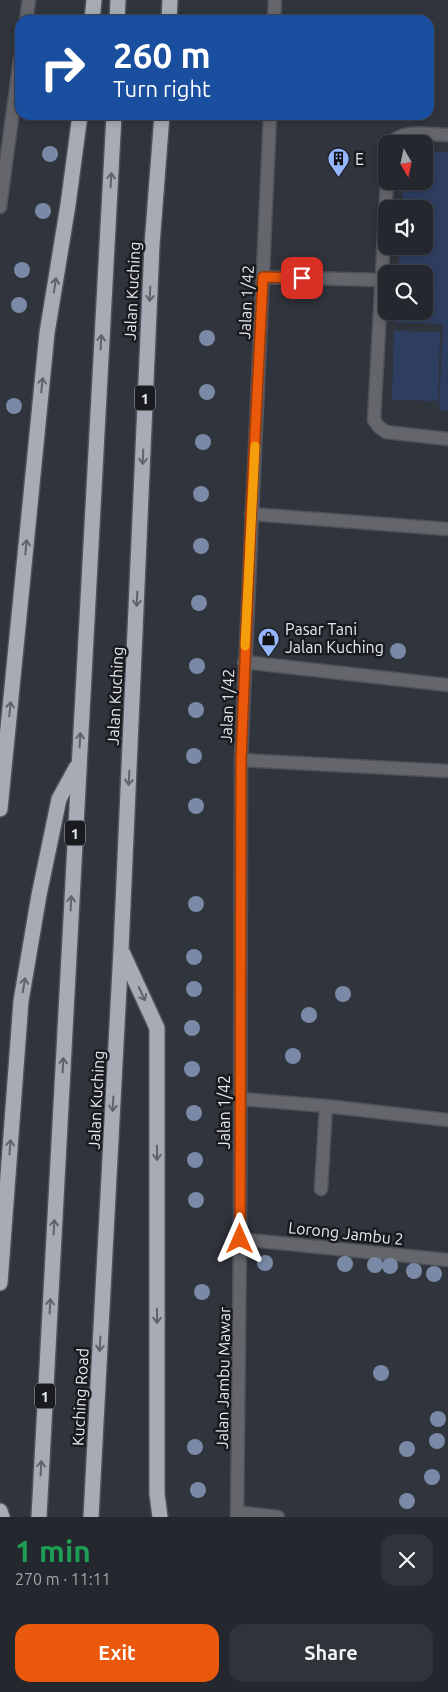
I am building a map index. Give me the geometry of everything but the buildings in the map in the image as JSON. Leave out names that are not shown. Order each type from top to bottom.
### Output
[{"type":"highway","points":[[92,15],[94,0]]},
{"type":"highway","points":[[117,15],[118,0]]},
{"type":"highway","points":[[169,15],[170,0]]},
{"type":"highway","points":[[0,809],[47,333],[68,205],[79,120]]},
{"type":"highway","name":"Jalan Kuching","points":[[38,1517],[114,120]]},
{"type":"highway","name":"Jalan Kuching","points":[[104,1278],[121,950],[151,255],[162,120]]},
{"type":"highway","points":[[0,1283],[21,1001],[39,896],[60,799],[79,764]]},
{"type":"highway","points":[[121,950],[157,1028],[157,1494],[160,1517]]},
{"type":"highway","name":"Kuching Road","points":[[91,1517],[104,1278]]},
{"type":"highway","points":[[148,1517],[157,1494]]},
{"type":"highway","points":[[0,1511],[2,1517]]},
{"type":"street","points":[[27,15],[29,0]]},
{"type":"street","points":[[274,15],[275,0]]},
{"type":"street","points":[[0,207],[3,155],[15,87]]},
{"type":"street","name":"Jalan 1/42","points":[[240,1239],[241,760],[270,120]]},
{"type":"street","points":[[401,135],[448,135]]},
{"type":"street","points":[[382,265],[386,190]]},
{"type":"street","points":[[263,277],[378,280]]},
{"type":"street","points":[[379,320],[374,420],[386,432],[448,439]]},
{"type":"street","points":[[251,514],[448,529]]},
{"type":"street","points":[[244,662],[448,685]]},
{"type":"street","points":[[241,760],[448,770]]},
{"type":"street","points":[[241,1099],[326,1106],[448,1120]]},
{"type":"street","points":[[320,1189],[326,1106]]},
{"type":"street","name":"Lorong Jambu 2","points":[[240,1239],[448,1260]]},
{"type":"street","name":"Jalan Jambu Mawar","points":[[238,1515],[240,1239]]},
{"type":"street","points":[[238,1515],[278,1517]]},
{"type":"shaded area","points":[[433,151],[448,152],[448,411],[439,410],[443,324],[395,323],[395,320],[433,320],[433,265],[399,265],[399,255],[433,255],[433,200],[403,200],[403,190],[433,190]]},
{"type":"shaded area","points":[[394,331],[440,332],[438,401],[392,400]]},
{"type":"slow traffic","points":[[245,646],[255,446]]},
{"type":"place","name":"E","points":[[339,178]]},
{"type":"place","name":"Pasar Tani Jalan Kuching","points":[[269,657]]},
{"type":"route","points":[[240,1239],[241,760],[263,277],[302,278]]}]
